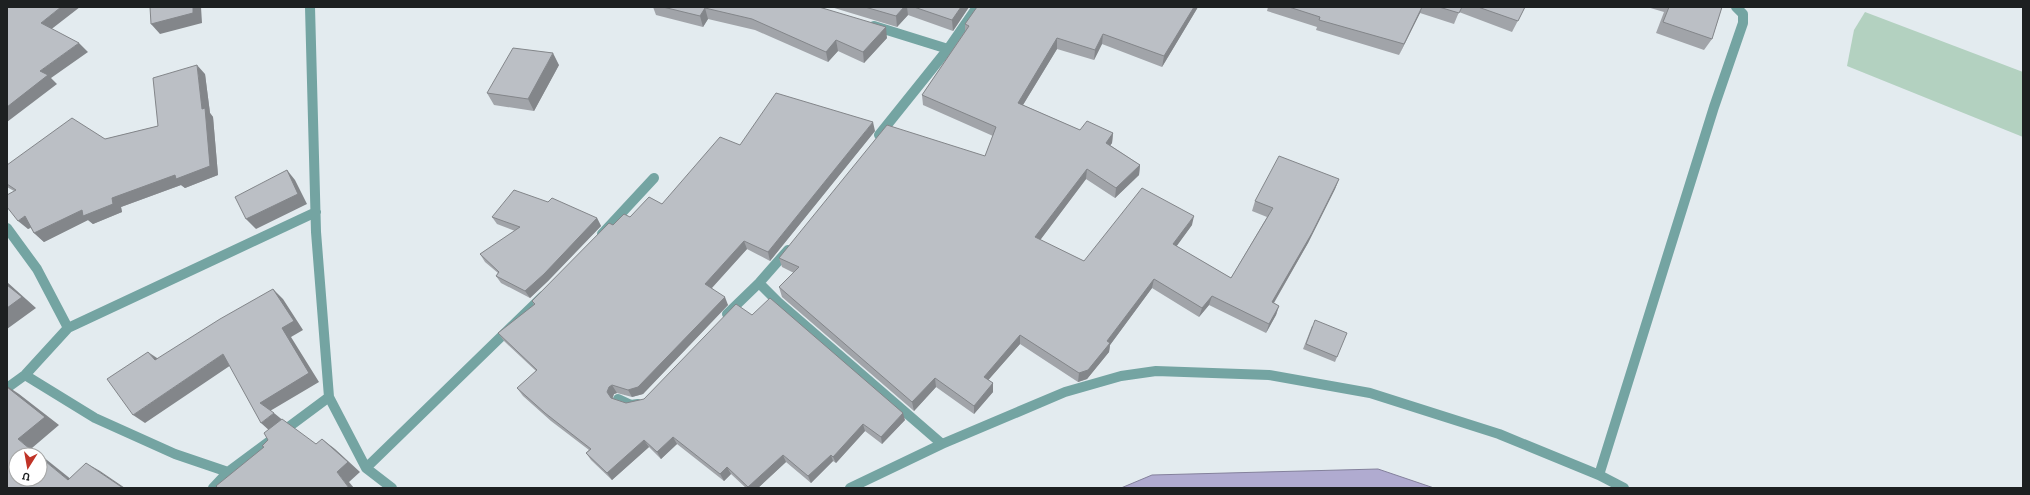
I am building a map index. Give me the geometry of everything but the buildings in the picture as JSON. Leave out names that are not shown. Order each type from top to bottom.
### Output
[{"type":"street","points":[[310,7],[316,232],[329,397],[366,468],[392,488]]},
{"type":"street","points":[[875,140],[948,49],[977,7]]},
{"type":"street","points":[[1599,475],[1714,107],[1743,22],[1743,14],[1736,7]]},
{"type":"street","points":[[863,22],[948,49]]},
{"type":"street","points":[[596,240],[654,178]]},
{"type":"street","points":[[7,388],[25,374],[68,328],[316,212]]},
{"type":"street","points":[[7,228],[37,269],[68,328]]},
{"type":"street","points":[[718,322],[759,283],[796,240]]},
{"type":"street","points":[[759,283],[778,302],[942,444]]},
{"type":"street","points":[[366,468],[548,291]]},
{"type":"street","points":[[850,488],[942,444],[1065,392],[1121,376],[1156,371],[1269,374],[1370,393],[1499,434],[1599,475],[1624,488]]},
{"type":"street","points":[[25,374],[95,418],[175,454],[228,472]]},
{"type":"street","points":[[213,488],[228,472],[329,397]]},
{"type":"street","points":[[618,399],[632,405],[646,400]]},
{"type":"green space","points":[[1865,12],[2023,72],[2023,137],[1847,66],[1854,30]]},
{"type":"shaded area","points":[[1378,469],[1434,488],[1121,488],[1152,475]]}]
